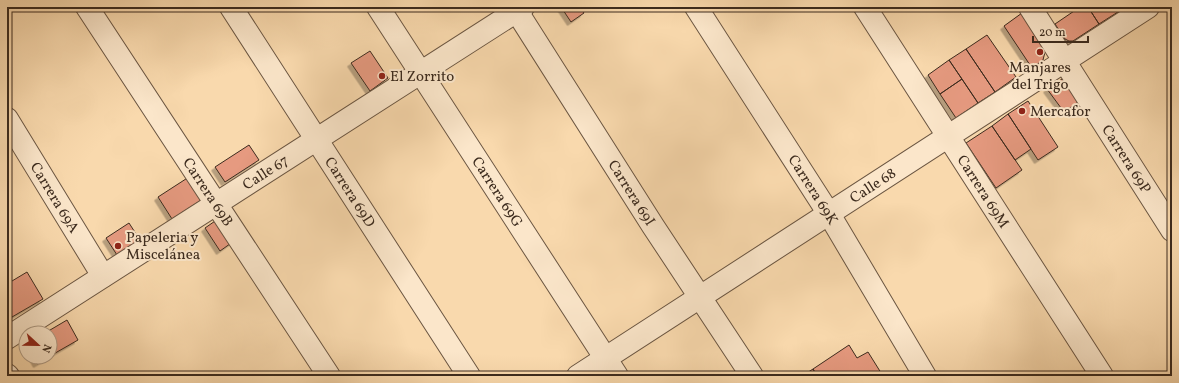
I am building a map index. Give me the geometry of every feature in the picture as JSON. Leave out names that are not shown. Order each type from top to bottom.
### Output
[{"type":"street","name":"Carrera 69B","points":[[87,7],[217,203],[329,376]]},
{"type":"street","name":"Carrera 69D","points":[[231,7],[469,376]]},
{"type":"street","name":"Carrera 69G","points":[[378,7],[617,376]]},
{"type":"street","name":"Carrera 69K","points":[[696,7],[829,214],[925,376]]},
{"type":"street","name":"Carrera 69M","points":[[865,7],[1102,376]]},
{"type":"street","name":"Carrera 69P","points":[[1030,7],[1063,62],[1172,230]]},
{"type":"street","name":"Calle 68","points":[[578,376],[1148,7]]},
{"type":"street","name":"Calle 67","points":[[7,338],[421,73],[518,8]]},
{"type":"street","name":"Carrera 69I","points":[[518,8],[700,297],[752,376]]},
{"type":"street","name":"Carrera 69A","points":[[7,119],[103,276]]},
{"type":"building","points":[[561,7],[580,7],[584,13],[571,22]]},
{"type":"building","points":[[1080,7],[1088,7],[1099,24],[1073,41],[1069,41],[1065,39],[1055,24]]},
{"type":"building","points":[[1088,7],[1119,7],[1121,10],[1099,24]]},
{"type":"building","points":[[1022,13],[1046,48],[1043,60],[1032,68],[1004,26]]},
{"type":"building","points":[[987,35],[1016,77],[995,92],[966,49]]},
{"type":"building","points":[[966,49],[995,92],[978,103],[949,60]]},
{"type":"building","points":[[370,51],[388,78],[370,91],[351,63]]},
{"type":"building","points":[[949,60],[962,79],[940,94],[928,75]]},
{"type":"building","points":[[1065,77],[1081,100],[1064,112],[1047,89]]},
{"type":"building","points":[[962,79],[978,103],[956,118],[940,94]]},
{"type":"building","points":[[1028,101],[1058,147],[1038,160],[1008,114]]},
{"type":"building","points":[[1008,114],[1031,149],[1015,160],[992,126]]},
{"type":"building","points":[[992,126],[1022,170],[996,188],[966,143]]},
{"type":"building","points":[[249,145],[259,160],[225,182],[215,167]]},
{"type":"building","points":[[192,175],[206,197],[172,219],[158,197]]},
{"type":"building","points":[[218,219],[234,241],[220,251],[205,228]]},
{"type":"building","points":[[129,223],[140,240],[117,255],[106,238]]},
{"type":"building","points":[[27,272],[43,299],[12,317],[7,308],[7,284]]},
{"type":"building","points":[[67,320],[78,340],[58,351],[58,325]]},
{"type":"building","points":[[849,345],[857,358],[868,352],[883,376],[817,376],[813,369]]},
{"type":"building","points":[[813,369],[817,376],[802,376]]},
{"type":"place","name":"Manjares del Trigo","points":[[1040,52]]},
{"type":"place","name":"El Zorrito","points":[[382,76]]},
{"type":"place","name":"Mercafor","points":[[1022,111]]},
{"type":"place","name":"Papeleria y Miscelánea","points":[[118,246]]}]
